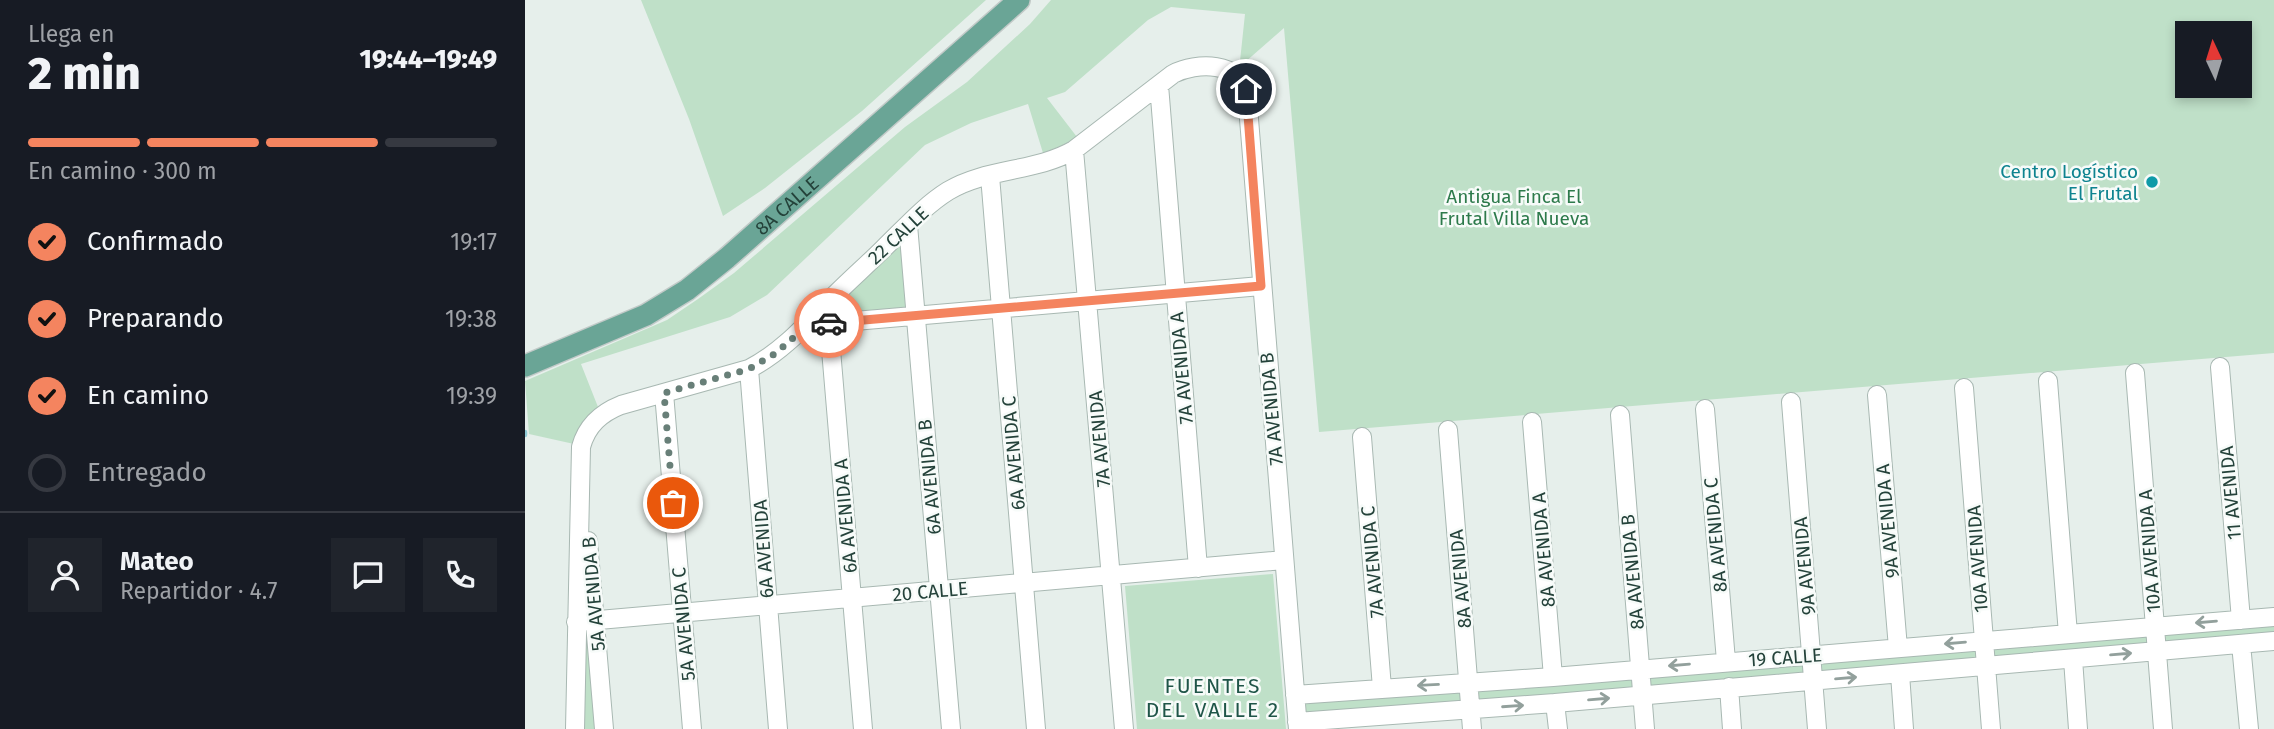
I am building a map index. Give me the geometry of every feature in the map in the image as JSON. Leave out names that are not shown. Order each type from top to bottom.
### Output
[{"type":"main road","name":"8A CALLE","points":[[525,366],[624,326],[687,290],[1019,0]]},
{"type":"street","name":"22 CALLE","points":[[581,460],[584,437],[591,425],[602,415],[621,405],[749,369],[776,353],[808,325],[827,303],[908,225],[948,192],[990,176],[1044,163],[1074,149],[1186,68],[1200,66],[1230,72],[1246,89]]},
{"type":"street","name":"7A AVENIDA A","points":[[1159,85],[1198,568]]},
{"type":"street","name":"7A AVENIDA B","points":[[1246,89],[1298,725]]},
{"type":"street","name":"7A AVENIDA","points":[[1074,149],[1124,729]]},
{"type":"street","name":"6A AVENIDA C","points":[[990,176],[1036,729]]},
{"type":"street","name":"6A AVENIDA B","points":[[908,225],[951,729]]},
{"type":"street","points":[[808,325],[1261,286]]},
{"type":"street","name":"6A AVENIDA A","points":[[827,303],[863,729]]},
{"type":"street","name":"11 AVENIDA","points":[[2220,367],[2241,620]]},
{"type":"street","name":"6A AVENIDA","points":[[749,369],[778,729]]},
{"type":"street","name":"10A AVENIDA A","points":[[2135,373],[2163,729]]},
{"type":"street","points":[[2048,381],[2068,634]]},
{"type":"street","name":"10A AVENIDA","points":[[1964,388],[1991,729]]},
{"type":"street","name":"5A AVENIDA C","points":[[664,393],[692,729]]},
{"type":"street","name":"9A AVENIDA A","points":[[1877,395],[1898,648]]},
{"type":"street","name":"9A AVENIDA","points":[[1791,402],[1817,729]]},
{"type":"street","name":"8A AVENIDA C","points":[[1705,409],[1726,661]]},
{"type":"street","name":"8A AVENIDA B","points":[[1620,415],[1645,729]]},
{"type":"street","name":"8A AVENIDA A","points":[[1532,422],[1553,677]]},
{"type":"street","name":"8A AVENIDA","points":[[1448,430],[1472,729]]},
{"type":"street","name":"7A AVENIDA C","points":[[1362,438],[1382,688]]},
{"type":"street","points":[[575,729],[581,460]]},
{"type":"street","name":"5A AVENIDA B","points":[[581,460],[604,729]]},
{"type":"street","name":"20 CALLE","points":[[576,622],[1284,560]]},
{"type":"street","name":"19 CALLE","points":[[1295,695],[1553,677],[2274,617]]},
{"type":"street","name":"19 CALLE","points":[[1298,725],[1386,722],[1471,709],[2274,641]]},
{"type":"street","points":[[2241,644],[2249,729]]},
{"type":"street","points":[[2073,659],[2078,729]]},
{"type":"street","points":[[1900,674],[1904,729]]},
{"type":"street","points":[[1729,687],[1732,729]]},
{"type":"street","points":[[1556,703],[1558,729]]},
{"type":"green space","points":[[641,0],[986,0],[862,111],[765,188],[723,216],[689,119]]},
{"type":"green space","name":"Antigua Finca El Frutal Villa Nueva","points":[[1051,0],[2274,0],[2274,353],[1319,432],[1284,28],[1244,63],[1240,61],[1245,14],[1171,7],[1148,20],[1065,92],[1047,98],[1077,137],[1043,153],[1028,104],[971,123],[925,145],[767,295],[730,317],[581,364],[598,407],[581,424],[574,444],[529,434],[525,381],[667,320],[734,273],[905,127],[967,82],[1030,24]]},
{"type":"green space","points":[[908,225],[914,315],[829,323],[827,303]]},
{"type":"green space","points":[[1273,574],[1286,729],[1137,729],[1125,586]]},
{"type":"green space","points":[[2274,617],[2274,641],[1297,722],[1295,695]]},
{"type":"green space","points":[[595,621],[604,729],[575,729],[576,622]]},
{"type":"way so far","points":[[673,503],[664,393],[749,369],[776,353],[808,325],[829,323]]},
{"type":"place","name":"Centro Logístico El Frutal","points":[[2152,182]]},
{"type":"district","name":"FUENTES DEL VALLE 2","points":[[1213,698]]},
{"type":"route","points":[[829,323],[1261,286],[1246,89]]}]
